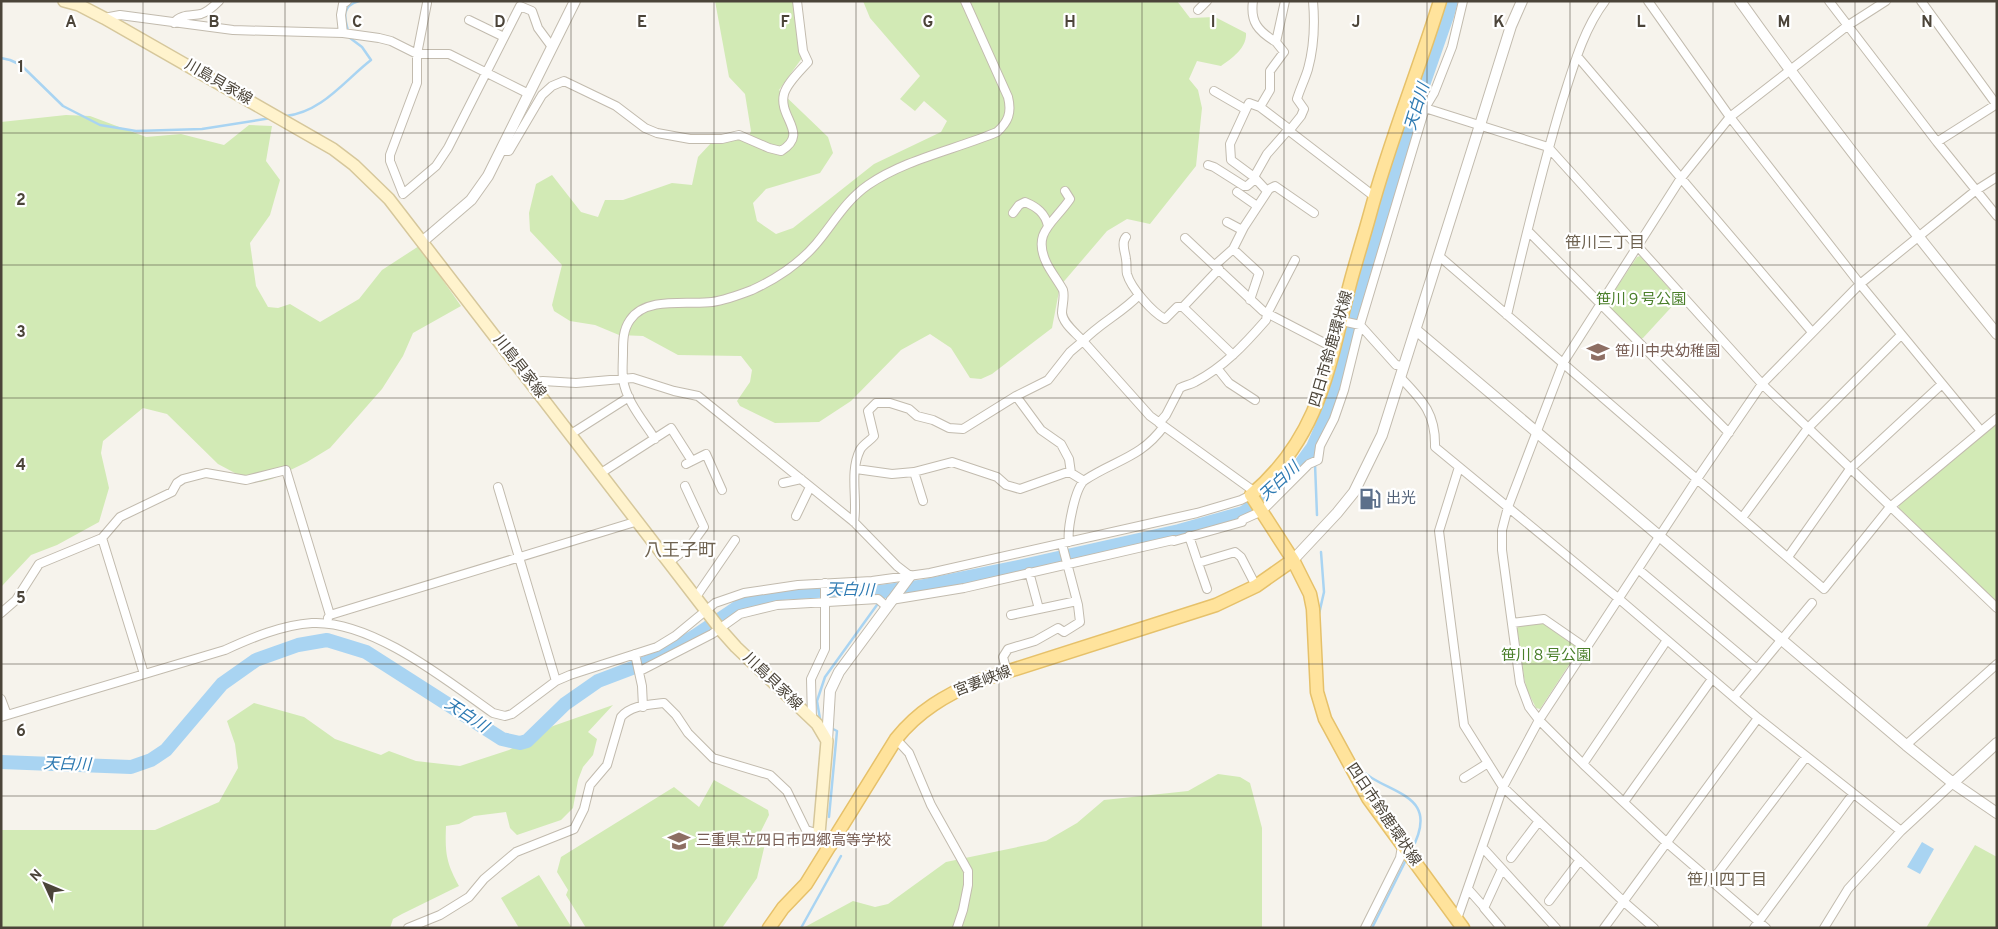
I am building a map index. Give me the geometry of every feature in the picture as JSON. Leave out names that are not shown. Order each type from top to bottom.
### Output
[{"type":"main road","name":"川島貝家線","points":[[64,1],[79,5],[104,18],[286,121],[333,149],[354,165],[389,199],[720,629],[736,647],[817,724],[827,741]]},
{"type":"main road","name":"四日市鈴鹿環状線","points":[[1440,1],[1396,125],[1351,279],[1342,321],[1321,394],[1306,429],[1287,458],[1253,493],[1261,510],[1306,584],[1311,602],[1317,692],[1322,712],[1359,784],[1414,863],[1460,923]]},
{"type":"main road","name":"宮妻峡線","points":[[768,928],[783,908],[806,884],[896,739],[912,720],[931,705],[963,688],[1007,672],[1216,604],[1256,586],[1293,560]]},
{"type":"main road","points":[[827,741],[819,834],[831,845]]},
{"type":"street","points":[[174,23],[177,19],[203,13],[219,1]]},
{"type":"street","points":[[422,242],[471,200],[488,176],[575,1]]},
{"type":"street","points":[[501,151],[509,151],[542,95],[552,86],[564,80],[608,104],[616,106],[645,128],[657,133],[690,139],[722,139],[739,134],[769,148],[781,151],[791,144],[794,136],[784,101],[784,94],[808,62],[803,51],[797,1]]},
{"type":"street","points":[[654,439],[629,397],[623,378],[624,334],[630,319],[638,312],[656,306],[713,302],[728,298],[751,290],[780,276],[815,244],[843,207],[868,186],[889,173],[997,132],[1004,125],[1009,116],[1010,106],[1008,98],[964,1]]},
{"type":"street","points":[[1198,10],[1207,1]]},
{"type":"street","points":[[1254,1],[1251,14],[1254,21],[1261,31],[1276,42],[1284,52],[1270,71],[1270,90],[1260,107]]},
{"type":"street","points":[[1276,42],[1285,1]]},
{"type":"street","points":[[1208,165],[1247,186],[1255,178],[1266,154],[1301,116],[1304,109],[1297,99],[1308,69],[1312,48],[1314,28],[1313,1]]},
{"type":"street","points":[[640,671],[720,629],[740,614],[764,607],[885,602],[964,588],[1067,563],[1174,541],[1242,522],[1242,520],[1261,510],[1310,464],[1318,460],[1320,446],[1334,419],[1344,390],[1360,325],[1425,108],[1434,93],[1452,47],[1463,1]]},
{"type":"street","points":[[1293,560],[1354,492],[1382,435],[1480,125],[1522,1]]},
{"type":"street","points":[[1507,315],[1548,147],[1577,56],[1594,15],[1605,1]]},
{"type":"street","points":[[1648,1],[1730,117],[1860,284],[1981,431]]},
{"type":"street","points":[[1740,1],[1790,71],[1917,237],[1997,334]]},
{"type":"street","points":[[1829,1],[1936,142],[1997,216]]},
{"type":"street","points":[[1766,928],[1756,925],[1666,842],[1583,764],[1539,720],[1529,707],[1520,684],[1501,540],[1503,521],[1563,363],[1681,178],[1730,117],[1847,26],[1886,1]]},
{"type":"street","points":[[1921,1],[1996,104],[1936,142]]},
{"type":"street","points":[[343,33],[341,15],[344,2]]},
{"type":"street","points":[[427,3],[417,54],[417,83],[390,155],[390,161],[403,194],[429,173],[442,159],[520,6],[532,11],[538,28],[552,47]]},
{"type":"street","points":[[104,18],[120,15],[233,30],[353,34],[390,41],[417,54],[449,54],[529,94]]},
{"type":"street","points":[[469,20],[504,37]]},
{"type":"street","points":[[1577,56],[1812,332]]},
{"type":"street","points":[[1214,91],[1245,109]]},
{"type":"street","points":[[1267,191],[1255,178],[1230,158],[1230,144],[1249,103],[1260,107],[1289,128],[1289,130],[1375,197]]},
{"type":"street","points":[[1425,108],[1548,147],[1762,384],[1997,608]]},
{"type":"street","points":[[1460,923],[1468,889],[1503,787],[1539,720],[1618,598],[1762,384],[1860,284],[1975,190],[1997,177]]},
{"type":"street","points":[[1126,237],[1123,243],[1127,273],[1139,295],[1165,319],[1177,308],[1183,306],[1234,249],[1242,230],[1267,191],[1275,186],[1314,213]]},
{"type":"street","points":[[1,699],[4,716],[225,650],[252,638],[306,624],[324,623],[369,636],[399,649],[498,715],[508,716],[556,681],[663,644],[686,627],[705,609],[715,603],[744,593],[872,581],[930,573],[1197,514],[1241,500],[1253,493],[1143,409],[1065,321],[1062,315],[1063,291],[1045,261],[1040,245],[1044,229],[1060,214],[1070,199],[1065,191]]},
{"type":"street","points":[[1237,192],[1257,206]]},
{"type":"street","points":[[1013,213],[1019,205],[1025,202],[1040,210],[1048,226]]},
{"type":"street","points":[[1227,222],[1242,230]]},
{"type":"street","points":[[1528,231],[1729,433]]},
{"type":"street","points":[[1185,238],[1267,314],[1334,348]]},
{"type":"street","points":[[1234,249],[1259,273],[1250,300]]},
{"type":"street","points":[[1439,256],[1824,589],[1890,507],[1997,418]]},
{"type":"street","points":[[1007,672],[1002,657],[1008,649],[1036,642],[1058,628],[1064,632],[1080,622],[1064,544],[1079,489],[1084,481],[1145,448],[1162,424],[1180,388],[1193,384],[1234,355],[1266,320],[1267,314],[1295,260]]},
{"type":"street","points":[[854,522],[854,482],[859,451],[874,436],[868,411],[876,403],[890,402],[909,409],[917,416],[959,430],[1016,396],[1048,380],[1070,352],[1099,325],[1129,306],[1139,295]]},
{"type":"street","points":[[1183,306],[1234,355]]},
{"type":"street","points":[[1342,321],[1360,325],[1402,372],[1426,406],[1436,429],[1435,447],[1618,598],[1758,718],[1901,831]]},
{"type":"street","points":[[1416,330],[1906,745],[1953,784],[1997,813]]},
{"type":"street","points":[[1742,518],[1808,428],[1901,334]]},
{"type":"street","points":[[1217,368],[1229,382],[1255,400]]},
{"type":"street","points":[[531,382],[576,383],[623,378],[641,380],[674,391],[698,396],[854,522],[896,566],[910,576]]},
{"type":"street","points":[[1788,557],[1850,469],[1942,384]]},
{"type":"street","points":[[1016,396],[1040,430],[1061,444],[1069,459],[1071,473]]},
{"type":"street","points":[[571,434],[629,397]]},
{"type":"street","points":[[601,473],[671,428],[689,463],[706,454],[722,490]]},
{"type":"street","points":[[856,469],[892,474],[914,472],[952,462],[997,477],[1006,485],[1020,489],[1052,477],[1071,473],[1084,481]]},
{"type":"street","points":[[1459,467],[1439,531],[1464,725],[1503,787],[1654,928]]},
{"type":"street","points":[[1,613],[16,600],[39,564],[102,538],[120,517],[172,492],[177,482],[192,475],[212,474],[246,480],[286,470],[330,615]]},
{"type":"street","points":[[914,472],[923,501]]},
{"type":"street","points":[[783,483],[801,479]]},
{"type":"street","points":[[669,562],[691,545],[704,527],[685,486]]},
{"type":"street","points":[[498,487],[556,681]]},
{"type":"street","points":[[796,516],[810,487]]},
{"type":"street","points":[[324,623],[330,615],[638,521]]},
{"type":"street","points":[[1189,536],[1207,589]]},
{"type":"street","points":[[102,538],[144,674]]},
{"type":"street","points":[[696,597],[735,540]]},
{"type":"street","points":[[1198,563],[1235,552],[1241,557],[1256,586]]},
{"type":"street","points":[[1638,569],[1756,669]]},
{"type":"street","points":[[1029,572],[1039,609]]},
{"type":"street","points":[[827,741],[830,691],[838,672],[885,602],[910,576]]},
{"type":"street","points":[[812,719],[811,679],[825,649],[826,584]]},
{"type":"street","points":[[1011,615],[1077,601]]},
{"type":"street","points":[[1734,697],[1812,603]]},
{"type":"street","points":[[1512,623],[1544,619],[1586,648]]},
{"type":"street","points":[[1583,764],[1667,640]]},
{"type":"street","points":[[635,654],[640,671],[643,706]]},
{"type":"street","points":[[1906,745],[1997,664]]},
{"type":"street","points":[[1624,802],[1712,679]]},
{"type":"street","points":[[408,928],[440,915],[469,897],[484,879],[516,852],[574,829],[584,810],[590,785],[606,768],[621,717],[626,711],[643,706],[664,703],[676,715],[688,733],[713,758],[770,775],[787,791],[806,830],[819,834]]},
{"type":"street","points":[[1604,928],[1758,718]]},
{"type":"street","points":[[896,739],[909,753],[931,805],[968,870],[968,885],[956,928]]},
{"type":"street","points":[[1824,928],[1848,889],[1901,831],[1997,743]]},
{"type":"street","points":[[1711,882],[1806,757]]},
{"type":"street","points":[[1464,778],[1488,763]]},
{"type":"street","points":[[1756,925],[1853,794]]},
{"type":"street","points":[[1510,858],[1539,821]]},
{"type":"street","points":[[1365,928],[1404,848]]},
{"type":"street","points":[[1483,848],[1556,928]]},
{"type":"street","points":[[1549,901],[1580,860]]},
{"type":"street","points":[[1484,907],[1502,869]]},
{"type":"street","points":[[1468,889],[1501,928]]},
{"type":"green space","points":[[715,1],[798,1],[797,38],[802,58],[779,90],[828,137],[833,153],[820,173],[766,189],[753,203],[757,221],[776,234],[793,228],[874,164],[941,132],[947,121],[924,101],[915,111],[900,99],[920,76],[870,18],[863,1],[1177,1],[1190,18],[1215,17],[1246,33],[1246,38],[1238,52],[1221,66],[1197,61],[1189,79],[1198,90],[1202,108],[1196,166],[1150,224],[1127,219],[1107,231],[1060,286],[1052,328],[992,374],[981,379],[970,378],[951,348],[930,334],[901,350],[851,401],[819,422],[775,423],[740,406],[737,401],[750,382],[752,370],[741,356],[678,355],[643,336],[619,335],[595,325],[570,321],[554,311],[552,305],[562,265],[530,231],[529,213],[536,184],[552,175],[581,212],[598,217],[605,200],[623,200],[672,183],[692,185],[698,157],[712,142],[749,136],[751,131],[745,94],[729,77]]},
{"type":"green space","points":[[66,115],[90,116],[146,137],[181,134],[224,145],[249,125],[272,126],[266,161],[280,180],[270,215],[250,243],[256,286],[268,307],[278,308],[290,304],[320,322],[359,299],[382,270],[419,246],[461,306],[413,333],[403,356],[382,389],[330,448],[307,462],[272,479],[260,482],[248,480],[218,464],[167,414],[143,408],[103,441],[101,453],[109,488],[99,522],[57,545],[31,555],[1,587],[1,122]]},
{"type":"green space","name":"笹川９号公園","points":[[1640,256],[1677,297],[1677,301],[1640,339],[1607,305],[1607,302],[1637,257]]},
{"type":"green space","points":[[1997,423],[1997,603],[1899,508],[1899,505]]},
{"type":"green space","name":"笹川８号公園","points":[[1542,623],[1577,647],[1578,651],[1540,709],[1536,708],[1527,690],[1517,628],[1519,626]]},
{"type":"green space","points":[[254,703],[304,717],[335,739],[381,755],[389,751],[416,761],[460,766],[509,750],[553,726],[613,705],[588,732],[597,739],[593,755],[583,767],[578,780],[573,808],[561,820],[517,835],[510,828],[506,812],[474,816],[459,824],[446,826],[447,857],[459,886],[393,919],[390,928],[1,928],[1,830],[155,830],[219,802],[238,768],[235,744],[227,721]]},
{"type":"green space","points":[[1218,774],[1240,777],[1250,783],[1262,828],[1262,928],[803,928],[853,901],[875,907],[888,904],[946,862],[1046,841],[1077,823],[1104,800],[1188,791]]},
{"type":"green space","points":[[714,780],[768,810],[769,815],[757,839],[765,844],[757,878],[722,928],[586,928],[566,895],[568,890],[557,872],[561,857],[674,787],[699,807]]},
{"type":"green space","points":[[1975,845],[1997,857],[1997,928],[1926,928]]},
{"type":"green space","points":[[539,875],[572,928],[519,928],[501,898]]},
{"type":"water","points":[[1922,842],[1934,849],[1920,874],[1907,867]]},
{"type":"waterway","points":[[286,116],[311,109],[322,102],[371,60],[362,47],[350,38],[346,20],[345,15],[348,7],[359,1]]},
{"type":"waterway","name":"天白川","points":[[1,762],[131,767],[151,760],[166,750],[222,684],[256,660],[298,645],[327,640],[366,652],[502,739],[520,743],[527,741],[565,704],[598,681],[656,659],[741,605],[781,593],[834,590],[864,594],[919,587],[1179,531],[1243,513],[1273,494],[1297,469],[1313,447],[1329,410],[1360,291],[1415,108],[1451,1]]},
{"type":"waterway","points":[[1,58],[21,65],[63,106],[100,125],[136,131],[202,129],[271,118]]},
{"type":"waterway","name":"天白川","points":[[1313,447],[1314,459]]},
{"type":"waterway","points":[[1315,464],[1317,515]]},
{"type":"waterway","points":[[1319,614],[1324,592],[1321,552]]},
{"type":"waterway","points":[[820,719],[817,701],[825,677],[887,591]]},
{"type":"waterway","points":[[829,817],[837,731],[833,729]]},
{"type":"waterway","points":[[1357,766],[1368,776],[1406,797],[1416,805],[1420,816],[1419,831],[1411,851]]},
{"type":"waterway","points":[[801,928],[841,856]]},
{"type":"waterway","points":[[1372,928],[1407,858]]},
{"type":"place","name":"笹川中央幼稚園","points":[[1598,352]]},
{"type":"place","name":"出光","points":[[1370,499]]},
{"type":"place","name":"三重県立四日市四郷高等学校","points":[[679,841]]},
{"type":"district","name":"笹川三丁目","points":[[1605,244]]},
{"type":"district","name":"八王子町","points":[[680,551]]},
{"type":"district","name":"笹川四丁目","points":[[1727,881]]}]
